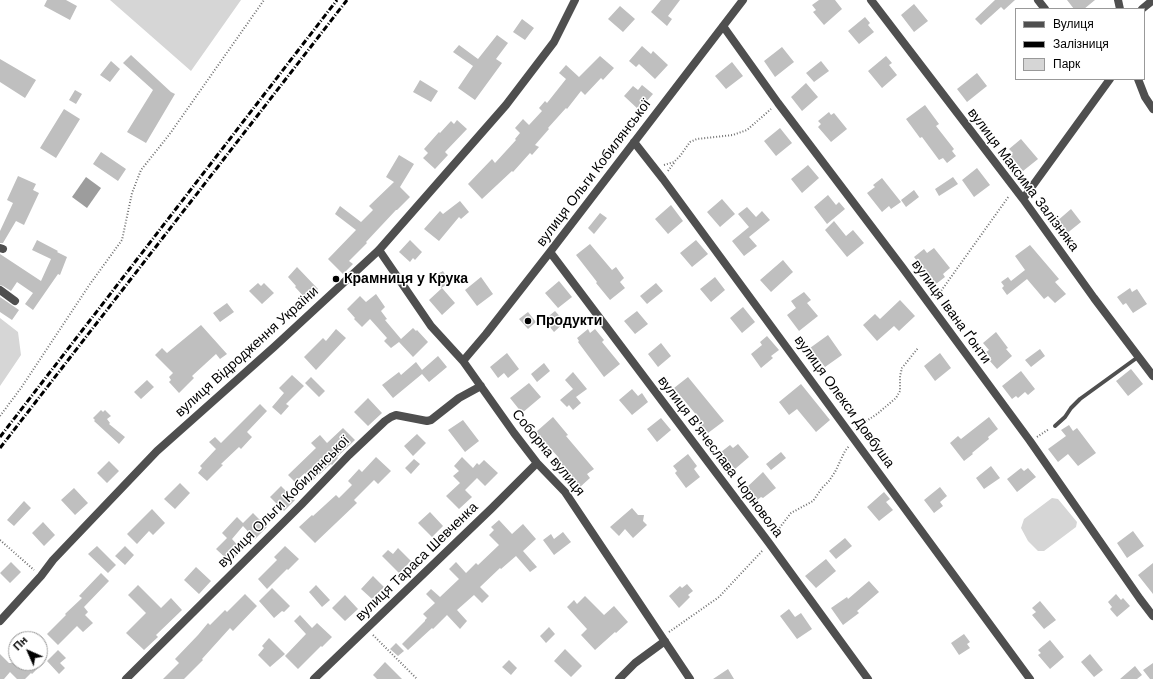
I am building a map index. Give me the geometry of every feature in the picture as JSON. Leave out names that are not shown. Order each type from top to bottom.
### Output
[{"type":"street","name":"вулиця Відродження України","points":[[0,621],[41,576],[53,560],[157,451],[274,347],[379,250],[506,105],[554,42],[574,0]]},
{"type":"street","name":"вулиця Ольги Кобилянської","points":[[464,361],[550,252],[724,26],[742,0]]},
{"type":"street","name":"вулиця Максима Залізняка","points":[[870,0],[1015,188],[1153,376]]},
{"type":"street","points":[[1038,0],[1044,8]]},
{"type":"street","points":[[1143,8],[1153,0]]},
{"type":"street","name":"вулиця Івана Ґонти","points":[[724,26],[778,103],[931,305],[1030,441],[1153,616]]},
{"type":"street","points":[[1099,80],[1104,86]]},
{"type":"street","points":[[1023,199],[1109,80]]},
{"type":"street","points":[[1138,80],[1153,109]]},
{"type":"street","name":"вулиця Олекси Довбуша","points":[[634,142],[852,435],[1030,679]]},
{"type":"street","name":"Соборна вулиця","points":[[379,250],[431,326],[464,361],[514,433],[537,463],[564,492],[690,679]]},
{"type":"street","name":"вулиця Вʼячеслава Чорновола","points":[[550,252],[868,679]]},
{"type":"street","points":[[0,290],[16,301]]},
{"type":"street","name":"вулиця Ольги Кобилянської","points":[[126,679],[301,505],[349,454],[385,421],[396,415],[427,421],[431,420],[459,398],[481,386]]},
{"type":"street","name":"вулиця Тараса Шевченка","points":[[314,679],[537,463]]},
{"type":"street","points":[[619,679],[663,639]]},
{"type":"lane","points":[[1055,426],[1065,417],[1080,399],[1138,356]]},
{"type":"path","points":[[0,416],[90,284],[122,240],[132,194],[141,170],[169,135],[264,0]]},
{"type":"path","points":[[654,167],[674,162],[690,142],[697,139],[733,135],[747,130],[778,103]]},
{"type":"path","points":[[931,305],[1015,188]]},
{"type":"path","points":[[663,639],[719,597],[768,543],[791,513],[807,505],[818,496],[841,462],[852,435],[896,398],[900,391],[900,376],[902,368],[918,348]]},
{"type":"path","points":[[1030,441],[1055,426]]},
{"type":"path","points":[[0,540],[41,576]]},
{"type":"path","points":[[366,629],[416,679]]},
{"type":"green space","points":[[110,0],[241,0],[191,71]]},
{"type":"green space","points":[[0,318],[18,332],[21,355],[0,386]]},
{"type":"green space","points":[[1052,498],[1058,499],[1077,522],[1076,527],[1044,551],[1038,551],[1028,541],[1021,528],[1024,519]]},
{"type":"shaded area","points":[[86,177],[101,188],[87,208],[72,197]]},
{"type":"building","points":[[47,0],[66,0],[77,6],[70,20],[44,6]]},
{"type":"building","points":[[661,0],[680,0],[668,16],[672,19],[667,26],[651,12]]},
{"type":"building","points":[[819,0],[835,0],[842,9],[824,25],[813,12],[816,10],[812,5]]},
{"type":"building","points":[[995,0],[1015,0],[1004,10],[1001,7],[981,25],[975,19]]},
{"type":"building","points":[[1067,0],[1095,0],[1085,8],[1073,8]]},
{"type":"building","points":[[914,4],[928,21],[914,32],[901,15]]},
{"type":"building","points":[[620,6],[635,19],[623,32],[608,19]]},
{"type":"building","points":[[865,17],[870,23],[868,25],[874,32],[859,44],[848,31]]},
{"type":"building","points":[[522,19],[534,28],[525,40],[513,32]]},
{"type":"building","points":[[497,35],[508,43],[496,59],[502,63],[475,100],[458,88],[473,66],[453,52],[459,45],[478,59]]},
{"type":"building","points":[[642,46],[651,54],[653,51],[668,65],[655,79],[639,64],[636,67],[629,61]]},
{"type":"building","points":[[782,47],[794,62],[775,77],[764,61]]},
{"type":"building","points":[[131,55],[175,94],[146,143],[127,132],[153,90],[123,63]]},
{"type":"building","points":[[600,56],[614,68],[603,80],[601,78],[585,95],[581,91],[567,109],[566,108],[548,128],[549,129],[535,145],[539,147],[532,155],[530,153],[513,172],[512,171],[482,199],[468,184],[492,159],[495,163],[516,140],[515,139],[520,133],[515,128],[523,119],[529,125],[542,111],[539,108],[545,101],[547,103],[566,79],[559,73],[566,65],[579,77]]},
{"type":"building","points":[[886,56],[892,63],[889,65],[897,75],[882,88],[868,71]]},
{"type":"building","points":[[0,59],[36,80],[25,98],[0,82]]},
{"type":"building","points":[[111,61],[120,69],[110,82],[100,75]]},
{"type":"building","points":[[821,61],[829,71],[814,82],[806,73]]},
{"type":"building","points":[[732,62],[743,76],[726,89],[715,76]]},
{"type":"building","points":[[977,73],[987,86],[967,102],[957,89]]},
{"type":"building","points":[[420,80],[438,91],[431,102],[413,92]]},
{"type":"building","points":[[806,83],[818,97],[802,111],[791,97]]},
{"type":"building","points":[[642,85],[653,94],[639,110],[624,96],[633,86],[638,90]]},
{"type":"building","points":[[75,90],[82,94],[76,104],[69,100]]},
{"type":"building","points":[[925,105],[939,124],[936,126],[954,149],[952,151],[956,156],[947,163],[943,158],[939,160],[906,119]]},
{"type":"building","points":[[64,109],[80,119],[56,158],[40,148]]},
{"type":"building","points":[[829,112],[831,115],[834,113],[847,129],[831,142],[818,127],[821,124],[818,121]]},
{"type":"building","points":[[457,120],[467,129],[445,152],[448,155],[435,169],[423,158],[428,153],[424,149],[451,121],[454,124]]},
{"type":"building","points":[[780,128],[792,143],[776,156],[764,141]]},
{"type":"building","points":[[1021,139],[1038,159],[1023,171],[1010,155],[1013,153],[1009,149]]},
{"type":"building","points":[[101,152],[126,169],[118,181],[93,164]]},
{"type":"building","points":[[399,155],[414,164],[400,187],[410,197],[349,261],[353,264],[343,274],[328,259],[356,230],[335,214],[340,206],[361,222],[373,210],[369,206],[394,182],[386,177]]},
{"type":"building","points":[[808,165],[819,178],[802,193],[791,179]]},
{"type":"building","points":[[977,168],[990,185],[974,197],[962,180]]},
{"type":"building","points":[[18,176],[36,184],[33,190],[39,193],[24,225],[16,221],[3,243],[0,243],[0,231],[13,203],[7,200]]},
{"type":"building","points":[[953,177],[958,184],[939,196],[935,189]]},
{"type":"building","points":[[882,178],[901,202],[891,209],[889,206],[882,212],[867,193],[875,187],[873,185]]},
{"type":"building","points":[[914,190],[919,197],[906,207],[901,200]]},
{"type":"building","points":[[828,195],[836,205],[839,202],[845,209],[827,224],[814,207]]},
{"type":"building","points":[[722,199],[735,214],[720,227],[707,212]]},
{"type":"building","points":[[460,201],[469,212],[461,219],[459,217],[439,241],[424,229],[440,211],[443,214]]},
{"type":"building","points":[[671,205],[683,221],[668,234],[655,219]]},
{"type":"building","points":[[747,207],[756,217],[762,211],[770,220],[749,237],[757,246],[744,256],[732,241],[749,227],[738,214]]},
{"type":"building","points":[[1071,209],[1081,222],[1066,234],[1056,222]]},
{"type":"building","points":[[600,213],[607,218],[594,234],[588,228]]},
{"type":"building","points":[[834,221],[846,236],[853,230],[864,243],[847,257],[825,230]]},
{"type":"building","points":[[37,240],[67,257],[60,275],[58,274],[33,310],[25,304],[33,293],[17,282],[11,291],[0,285],[0,254],[41,281],[51,259],[32,250]]},
{"type":"building","points":[[410,240],[422,252],[415,260],[413,258],[410,262],[399,252]]},
{"type":"building","points":[[696,240],[708,254],[692,267],[680,253]]},
{"type":"building","points":[[590,244],[612,270],[616,267],[624,278],[620,282],[625,288],[610,300],[576,255]]},
{"type":"building","points":[[1030,245],[1059,279],[1055,282],[1066,294],[1055,303],[1048,296],[1044,299],[1027,279],[1007,295],[1002,288],[1004,286],[1001,282],[1008,277],[1011,281],[1025,270],[1015,256]]},
{"type":"building","points":[[934,248],[950,268],[943,274],[945,277],[936,284],[914,257],[924,249],[927,253]]},
{"type":"building","points":[[783,260],[793,272],[771,292],[760,280]]},
{"type":"building","points":[[297,267],[318,289],[307,300],[288,277]]},
{"type":"building","points":[[443,271],[450,283],[441,288],[434,276]]},
{"type":"building","points":[[481,277],[493,294],[477,306],[465,290]]},
{"type":"building","points":[[715,277],[725,290],[711,302],[700,289]]},
{"type":"building","points":[[559,281],[572,297],[558,308],[545,293]]},
{"type":"building","points":[[258,283],[261,286],[264,283],[274,293],[262,304],[249,291]]},
{"type":"building","points":[[656,283],[663,291],[647,304],[640,296]]},
{"type":"building","points":[[442,288],[455,303],[442,315],[429,300]]},
{"type":"building","points":[[1130,288],[1132,292],[1137,289],[1147,304],[1133,313],[1126,303],[1123,305],[1117,297]]},
{"type":"building","points":[[804,292],[811,300],[807,303],[818,316],[799,331],[787,315],[796,308],[791,301]]},
{"type":"building","points":[[376,294],[385,307],[381,311],[387,319],[385,320],[401,339],[413,328],[416,331],[417,330],[428,342],[413,357],[399,342],[391,348],[384,341],[387,338],[370,319],[362,327],[347,309],[360,296],[366,302]]},
{"type":"building","points":[[0,297],[19,310],[12,320],[0,312]]},
{"type":"building","points":[[900,300],[915,316],[899,331],[894,326],[877,341],[863,325],[875,314],[880,319]]},
{"type":"building","points":[[227,303],[234,312],[220,322],[213,313]]},
{"type":"building","points":[[743,307],[755,322],[742,333],[730,318]]},
{"type":"building","points":[[555,311],[565,322],[554,332],[544,320]]},
{"type":"building","points":[[637,311],[648,324],[635,334],[624,321]]},
{"type":"building","name":"Продукти","points":[[528,312],[536,322],[528,329],[519,319]]},
{"type":"building","points":[[201,325],[227,354],[220,359],[216,354],[192,376],[194,378],[179,393],[169,382],[171,380],[169,377],[173,373],[155,355],[162,348],[167,353]]},
{"type":"building","points":[[336,329],[346,338],[316,370],[304,357],[323,338],[326,341]]},
{"type":"building","points":[[588,329],[590,333],[595,329],[604,340],[602,342],[620,364],[604,377],[578,342],[579,341],[577,338]]},
{"type":"building","points":[[996,332],[1012,356],[997,369],[989,360],[991,358],[986,352],[989,350],[983,343]]},
{"type":"building","points":[[828,335],[842,355],[825,367],[810,348]]},
{"type":"building","points":[[767,336],[779,350],[771,356],[773,358],[761,368],[751,354],[762,345],[760,342]]},
{"type":"building","points":[[661,343],[671,356],[658,367],[648,354]]},
{"type":"building","points":[[1040,349],[1045,356],[1031,367],[1025,360]]},
{"type":"building","points":[[507,353],[519,369],[508,378],[504,373],[498,378],[490,367]]},
{"type":"building","points":[[940,353],[951,368],[935,381],[924,366]]},
{"type":"building","points":[[438,356],[447,367],[429,382],[422,374],[393,398],[382,385],[399,372],[401,375],[416,362],[422,370]]},
{"type":"building","points":[[544,363],[550,371],[537,382],[531,374]]},
{"type":"building","points":[[1131,369],[1143,384],[1128,396],[1116,381]]},
{"type":"building","points":[[1021,371],[1035,389],[1028,395],[1025,392],[1018,398],[1016,396],[1012,399],[1002,386]]},
{"type":"building","points":[[573,372],[587,389],[576,397],[581,403],[573,410],[569,405],[567,407],[560,400],[573,389],[565,380]]},
{"type":"building","points":[[292,375],[304,386],[286,404],[289,406],[281,415],[272,407],[284,393],[279,388]]},
{"type":"building","points":[[311,377],[325,391],[319,397],[305,383]]},
{"type":"building","points":[[688,377],[724,421],[708,433],[694,420],[698,417],[674,388]]},
{"type":"building","points":[[147,380],[154,387],[141,399],[134,392]]},
{"type":"building","points":[[529,383],[541,397],[522,413],[510,398]]},
{"type":"building","points":[[801,384],[830,420],[816,432],[797,409],[789,415],[779,402]]},
{"type":"building","points":[[632,389],[638,396],[642,393],[648,402],[632,415],[619,400]]},
{"type":"building","points":[[368,398],[382,413],[368,426],[354,412]]},
{"type":"building","points":[[260,404],[267,411],[247,432],[252,437],[241,449],[239,447],[221,464],[223,465],[207,481],[198,473],[202,468],[200,466],[216,449],[209,442],[215,437],[221,443]]},
{"type":"building","points":[[101,410],[103,412],[105,410],[111,416],[107,419],[110,423],[109,424],[125,437],[119,444],[94,421],[95,420],[93,418]]},
{"type":"building","points":[[553,417],[568,435],[566,436],[594,469],[587,474],[590,478],[580,487],[557,459],[559,458],[536,432]]},
{"type":"building","points":[[989,417],[998,429],[964,461],[950,443],[958,436],[961,439]]},
{"type":"building","points":[[661,418],[671,430],[657,442],[647,429]]},
{"type":"building","points":[[463,420],[479,441],[465,452],[448,430]]},
{"type":"building","points":[[1069,425],[1073,431],[1077,428],[1096,453],[1078,466],[1068,454],[1058,462],[1048,449],[1066,436],[1061,430]]},
{"type":"building","points":[[343,428],[355,440],[337,457],[338,458],[332,465],[331,464],[312,481],[305,473],[295,482],[288,475],[316,448],[311,443],[320,435],[327,443]]},
{"type":"building","points":[[417,434],[426,443],[413,456],[404,446]]},
{"type":"building","points":[[738,444],[749,457],[735,469],[721,452],[730,445],[733,448]]},
{"type":"building","points":[[781,452],[786,458],[771,470],[766,464]]},
{"type":"building","points":[[688,454],[697,466],[694,469],[700,477],[686,488],[675,473],[677,471],[673,466]]},
{"type":"building","points":[[376,457],[391,471],[378,484],[374,480],[354,500],[357,503],[315,543],[299,527],[336,495],[339,498],[352,485],[348,481],[359,469],[362,472]]},
{"type":"building","points":[[462,457],[473,468],[477,463],[479,465],[484,460],[498,473],[485,486],[477,478],[465,490],[472,497],[459,509],[446,496],[460,483],[453,476],[459,471],[454,466]]},
{"type":"building","points":[[414,459],[420,464],[411,474],[405,468]]},
{"type":"building","points":[[109,461],[119,471],[107,483],[97,473]]},
{"type":"building","points":[[991,466],[1000,478],[984,489],[976,478]]},
{"type":"building","points":[[1021,468],[1024,471],[1028,468],[1036,477],[1017,492],[1007,479]]},
{"type":"building","points":[[763,472],[776,488],[755,502],[745,489]]},
{"type":"building","points":[[180,483],[190,493],[175,509],[164,499]]},
{"type":"building","points":[[281,486],[295,500],[284,511],[270,497]]},
{"type":"building","points":[[940,487],[947,496],[940,502],[943,506],[934,513],[924,500]]},
{"type":"building","points":[[74,488],[88,503],[75,515],[61,500]]},
{"type":"building","points":[[884,492],[890,499],[886,502],[893,510],[879,521],[867,507]]},
{"type":"building","points":[[24,501],[31,508],[14,526],[7,520]]},
{"type":"building","points":[[632,508],[638,515],[644,515],[643,521],[647,525],[633,538],[625,529],[619,536],[610,527]]},
{"type":"building","points":[[152,509],[165,523],[153,535],[149,531],[137,544],[127,534]]},
{"type":"building","points":[[430,512],[443,526],[432,537],[418,523]]},
{"type":"building","points":[[253,513],[267,527],[255,539],[243,526],[232,539],[242,550],[230,562],[216,549],[227,538],[222,533],[237,517],[243,523]]},
{"type":"building","points":[[499,520],[512,534],[523,524],[536,539],[523,551],[537,567],[530,572],[516,556],[501,569],[500,568],[480,587],[489,596],[482,603],[474,595],[457,610],[467,621],[460,629],[447,615],[408,650],[402,644],[425,621],[427,618],[423,614],[435,603],[426,594],[431,589],[440,597],[459,579],[449,569],[456,562],[466,573],[476,563],[478,565],[499,545],[489,535],[494,530],[491,527]]},
{"type":"building","points":[[43,522],[55,535],[44,546],[32,533]]},
{"type":"building","points":[[1133,531],[1144,546],[1127,558],[1117,543]]},
{"type":"building","points":[[563,532],[571,542],[554,555],[543,540],[551,534],[554,539]]},
{"type":"building","points":[[845,538],[852,546],[836,559],[829,551]]},
{"type":"building","points":[[97,546],[116,565],[108,573],[88,554]]},
{"type":"building","points":[[125,546],[134,555],[125,565],[115,556]]},
{"type":"building","points":[[285,546],[299,559],[267,589],[258,579],[277,560],[274,557]]},
{"type":"building","points":[[398,548],[411,561],[399,573],[382,556],[388,550],[393,554]]},
{"type":"building","points":[[826,559],[836,571],[816,588],[805,576]]},
{"type":"building","points":[[11,562],[21,572],[10,583],[0,573]]},
{"type":"building","points":[[1153,563],[1153,594],[1138,575]]},
{"type":"building","points":[[196,567],[211,581],[199,594],[184,580]]},
{"type":"building","points":[[101,573],[109,581],[84,607],[88,612],[85,615],[93,623],[83,632],[77,626],[58,645],[48,635],[48,633],[82,598],[79,596]]},
{"type":"building","points":[[373,576],[384,587],[372,599],[361,589]]},
{"type":"building","points":[[869,581],[879,592],[857,611],[859,613],[843,625],[831,608],[847,597],[848,599]]},
{"type":"building","points":[[687,584],[693,591],[688,595],[690,597],[679,608],[669,596],[680,586],[682,588]]},
{"type":"building","points":[[138,585],[161,608],[171,598],[182,610],[156,635],[158,637],[144,650],[126,633],[146,613],[128,595]]},
{"type":"building","points":[[316,585],[330,600],[322,607],[309,592]]},
{"type":"building","points":[[272,588],[290,606],[274,618],[259,601]]},
{"type":"building","points":[[245,594],[257,606],[233,631],[230,628],[202,659],[203,660],[184,679],[163,679],[179,663],[175,659],[208,623],[210,625],[225,610],[227,612]]},
{"type":"building","points":[[1116,594],[1121,600],[1123,598],[1130,606],[1117,617],[1110,609],[1112,607],[1108,602]]},
{"type":"building","points":[[345,595],[358,609],[345,621],[332,608]]},
{"type":"building","points":[[585,596],[604,615],[614,606],[628,622],[595,650],[581,635],[587,629],[567,607],[574,600],[577,604]]},
{"type":"building","points":[[1040,601],[1056,620],[1044,629],[1032,615],[1036,612],[1032,608]]},
{"type":"building","points":[[789,609],[795,617],[801,613],[812,629],[797,639],[780,616]]},
{"type":"building","points":[[300,615],[312,628],[317,623],[332,637],[298,669],[285,656],[306,634],[294,621]]},
{"type":"building","points":[[549,627],[555,634],[546,643],[540,636]]},
{"type":"building","points":[[964,634],[970,642],[967,644],[970,648],[959,655],[951,643]]},
{"type":"building","points":[[269,638],[285,654],[270,667],[258,655],[264,648],[262,646]]},
{"type":"building","points":[[1050,640],[1064,657],[1050,669],[1038,655],[1041,653],[1038,650]]},
{"type":"building","points":[[396,643],[404,651],[398,656],[390,649]]},
{"type":"building","points":[[565,649],[582,666],[571,677],[554,661]]},
{"type":"building","points":[[58,650],[66,658],[60,663],[65,668],[59,674],[48,662],[48,660]]},
{"type":"building","points":[[0,654],[8,662],[8,671],[35,671],[25,679],[17,679],[10,672],[4,679],[0,679]]},
{"type":"building","points":[[1090,654],[1103,670],[1094,677],[1081,662]]},
{"type":"building","points":[[509,660],[517,668],[511,675],[502,667]]},
{"type":"building","points":[[385,662],[402,679],[377,679],[373,675]]},
{"type":"building","points":[[1153,663],[1153,679],[1150,679],[1143,670]]},
{"type":"building","points":[[1135,666],[1142,675],[1137,679],[1120,679]]},
{"type":"building","points":[[728,669],[734,679],[713,679]]},
{"type":"railway","points":[[0,437],[337,0]]},
{"type":"railway","points":[[0,448],[347,0]]},
{"type":"place","name":"Крамниця у Крука","points":[[336,279]]},
{"type":"place","name":"Продукти","points":[[528,321]]}]
